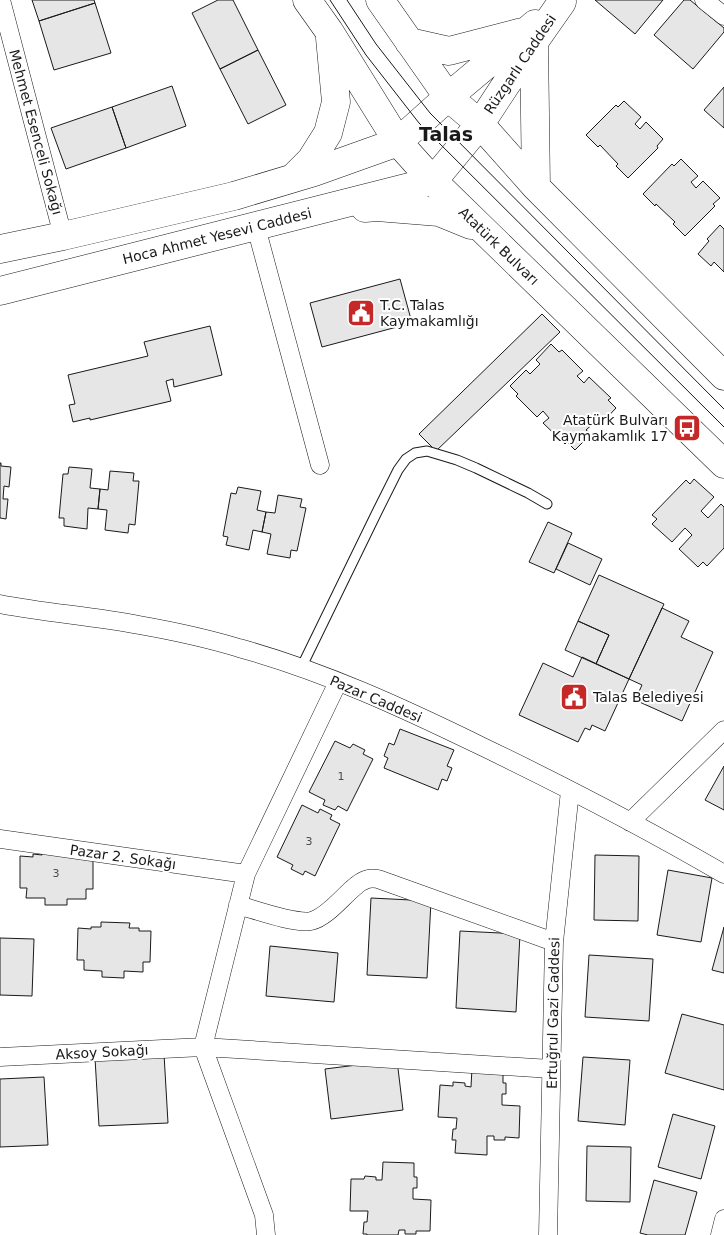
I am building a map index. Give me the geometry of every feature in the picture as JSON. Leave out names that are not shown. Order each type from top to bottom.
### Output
[{"type":"main road","name":"Atatürk Bulvarı","points":[[308,0],[398,142],[433,181],[724,464]]},
{"type":"main road","points":[[380,0],[448,97],[480,124],[536,187],[724,376]]},
{"type":"main road","points":[[292,178],[311,160],[328,133],[336,102],[329,31]]},
{"type":"main road","points":[[409,42],[449,51],[531,36],[536,187]]},
{"type":"main road","name":"Rüzgarlı Caddesi","points":[[398,142],[448,97],[531,36]]},
{"type":"main road","name":"Rüzgarlı Caddesi","points":[[433,181],[480,124],[531,36]]},
{"type":"main road","points":[[0,249],[234,196],[314,172],[398,142]]},
{"type":"main road","name":"Hoca Ahmet Yesevi Caddesi","points":[[0,291],[433,181]]},
{"type":"main road","points":[[308,213],[377,207],[416,209],[439,212],[483,230]]},
{"type":"street","name":"Mehmet Esenceli Sokağı","points":[[1,0],[63,236]]},
{"type":"street","points":[[704,0],[724,16]]},
{"type":"street","points":[[256,227],[320,464]]},
{"type":"street","name":"Pazar Caddesi","points":[[0,604],[139,624],[239,648],[301,668],[436,724],[630,822],[724,874]]},
{"type":"street","points":[[266,1235],[264,1215],[203,1047],[246,874],[338,682]]},
{"type":"street","points":[[630,822],[724,730]]},
{"type":"street","name":"Ertuğrul Gazi Caddesi","points":[[548,1235],[554,942],[570,791]]},
{"type":"street","name":"Pazar 2. Sokağı","points":[[0,839],[246,874]]},
{"type":"street","points":[[238,905],[292,920],[312,921],[326,913],[358,883],[364,880],[378,879],[554,942]]},
{"type":"street","name":"Aksoy Sokağı","points":[[0,1057],[203,1047],[552,1069]]},
{"type":"street","points":[[720,1235],[724,1219]]},
{"type":"lane","points":[[301,668],[398,470],[415,453],[427,451],[463,462],[547,504]]},
{"type":"building","points":[[32,0],[94,0],[95,3],[39,21]]},
{"type":"building","points":[[218,0],[233,0],[258,50],[220,69],[192,13]]},
{"type":"building","points":[[595,0],[663,0],[635,34]]},
{"type":"building","points":[[684,0],[690,0],[724,28],[724,32],[693,69],[654,35]]},
{"type":"building","points":[[95,3],[111,53],[54,70],[39,21]]},
{"type":"building","points":[[258,50],[286,105],[248,124],[220,69]]},
{"type":"building","points":[[172,86],[186,126],[126,148],[112,107]]},
{"type":"building","points":[[724,87],[724,128],[704,110]]},
{"type":"building","points":[[624,101],[641,117],[635,124],[640,129],[646,122],[663,139],[657,146],[658,148],[628,178],[600,145],[598,147],[586,135],[616,105],[618,107]]},
{"type":"building","points":[[112,107],[126,148],[66,169],[51,128]]},
{"type":"building","points":[[681,159],[698,176],[691,182],[696,188],[703,181],[720,198],[713,204],[715,206],[685,236],[673,224],[675,222],[643,194],[672,164],[674,166]]},
{"type":"building","points":[[720,225],[724,229],[724,272],[714,262],[711,266],[698,254],[709,241],[707,239]]},
{"type":"building","name":"T.C. Talas Kaymakamlığı","points":[[400,279],[412,323],[322,347],[310,303]]},
{"type":"building","points":[[542,314],[560,332],[436,451],[419,434]]},
{"type":"building","points":[[210,326],[222,375],[174,387],[173,379],[166,381],[171,401],[90,420],[90,418],[73,422],[69,405],[75,404],[68,375],[148,356],[144,342]]},
{"type":"building","points":[[551,344],[559,352],[562,350],[583,371],[577,376],[584,383],[589,377],[611,398],[608,400],[616,408],[601,424],[597,420],[586,430],[591,434],[575,450],[567,442],[565,444],[543,423],[549,418],[543,411],[537,417],[516,396],[518,394],[510,386],[526,370],[530,374],[540,364],[536,360]]},
{"type":"building","points":[[0,463],[1,466],[11,467],[9,487],[4,486],[3,499],[8,499],[6,519],[0,518]]},
{"type":"building","points":[[69,467],[92,469],[90,488],[100,489],[98,509],[88,508],[87,529],[64,526],[64,518],[59,518],[63,474],[68,474]]},
{"type":"building","points":[[110,471],[134,473],[133,481],[139,481],[135,525],[129,524],[128,533],[105,530],[107,510],[98,509],[100,489],[108,490]]},
{"type":"building","points":[[694,479],[714,497],[701,511],[708,518],[721,504],[724,507],[724,548],[707,566],[703,562],[698,567],[679,549],[692,535],[685,528],[672,542],[652,524],[657,519],[652,515],[686,480],[690,484]]},
{"type":"building","points":[[238,487],[261,491],[257,510],[266,512],[262,532],[253,530],[249,550],[226,545],[228,537],[223,536],[231,493],[236,494]]},
{"type":"building","points":[[278,495],[302,499],[300,507],[306,508],[297,551],[291,550],[290,558],[267,554],[271,534],[262,532],[266,512],[275,513]]},
{"type":"building","points":[[548,522],[572,533],[554,573],[529,562]]},
{"type":"building","points":[[568,543],[602,559],[590,585],[556,569]]},
{"type":"building","points":[[599,575],[664,604],[629,679],[596,664],[609,635],[578,621]]},
{"type":"building","points":[[662,608],[689,621],[681,637],[713,652],[682,721],[635,700],[642,685],[629,679]]},
{"type":"building","name":"Talas Belediyesi","points":[[578,621],[609,635],[596,664],[565,650]]},
{"type":"building","name":"Talas Belediyesi","points":[[582,657],[629,679],[605,731],[592,725],[590,730],[585,728],[578,742],[519,715],[543,663],[573,677]]},
{"type":"building","points":[[400,729],[454,750],[447,766],[452,768],[447,781],[442,779],[438,790],[384,768],[388,758],[384,756],[389,743],[394,745]]},
{"type":"building","points":[[335,741],[350,748],[353,744],[365,750],[363,754],[373,759],[347,811],[338,806],[335,810],[323,805],[325,800],[309,792]]},
{"type":"building","points":[[724,766],[724,810],[705,800]]},
{"type":"building","points":[[302,805],[318,813],[320,809],[332,815],[330,819],[340,824],[315,876],[305,871],[303,875],[291,869],[293,865],[277,857]]},
{"type":"building","points":[[43,849],[93,858],[93,889],[86,889],[86,899],[67,899],[67,905],[45,905],[45,898],[26,898],[27,888],[20,888],[20,856],[33,857],[33,854],[42,855]]},
{"type":"building","points":[[595,855],[639,856],[638,921],[594,920]]},
{"type":"building","points":[[668,870],[712,878],[701,942],[657,935]]},
{"type":"building","points":[[371,898],[431,901],[427,978],[367,975]]},
{"type":"building","points":[[101,922],[130,923],[129,928],[139,928],[139,931],[151,931],[150,962],[143,962],[143,972],[124,971],[124,978],[102,977],[102,971],[84,970],[84,960],[77,960],[78,928],[91,929],[91,927],[101,927]]},
{"type":"building","points":[[724,927],[724,973],[712,970]]},
{"type":"building","points":[[460,931],[520,934],[516,1012],[456,1008]]},
{"type":"building","points":[[0,938],[34,939],[32,996],[0,995]]},
{"type":"building","points":[[270,946],[338,953],[334,1002],[266,996]]},
{"type":"building","points":[[589,955],[653,959],[649,1021],[585,1017]]},
{"type":"building","points":[[682,1014],[724,1025],[724,1090],[665,1073]]},
{"type":"building","points":[[164,1054],[168,1123],[99,1126],[95,1058]]},
{"type":"building","points":[[583,1057],[630,1060],[625,1125],[578,1121]]},
{"type":"building","points":[[397,1060],[403,1110],[331,1119],[325,1069]]},
{"type":"building","points":[[472,1068],[503,1069],[503,1083],[506,1083],[506,1094],[502,1094],[502,1105],[520,1106],[519,1138],[505,1137],[505,1140],[494,1140],[494,1136],[487,1136],[487,1155],[455,1153],[456,1140],[452,1140],[457,1118],[438,1117],[440,1085],[453,1086],[453,1082],[465,1083],[465,1086],[471,1087]]},
{"type":"building","points":[[44,1077],[48,1145],[0,1147],[0,1079]]},
{"type":"building","points":[[673,1114],[715,1126],[701,1179],[658,1167]]},
{"type":"building","points":[[587,1146],[631,1147],[630,1202],[586,1201]]},
{"type":"building","points":[[383,1162],[414,1163],[414,1177],[417,1177],[417,1188],[413,1188],[413,1199],[431,1200],[430,1231],[416,1231],[416,1234],[405,1234],[405,1230],[399,1230],[398,1235],[363,1234],[364,1222],[367,1222],[368,1211],[350,1211],[351,1179],[364,1179],[365,1176],[376,1177],[376,1180],[382,1180]]},
{"type":"building","points":[[654,1180],[697,1192],[685,1235],[648,1235],[640,1233]]},
{"type":"tram line","points":[[330,0],[366,55],[419,123],[724,427]]},
{"type":"tram line","points":[[347,0],[376,44],[430,113],[724,409]]},
{"type":"place","name":"T.C. Talas Kaymakamlığı","points":[[361,313]]},
{"type":"place","name":"Atatürk Bulvarı Kaymakamlık 17","points":[[687,428]]},
{"type":"place","name":"Talas Belediyesi","points":[[574,697]]},
{"type":"district","name":"Talas","points":[[446,134]]}]
